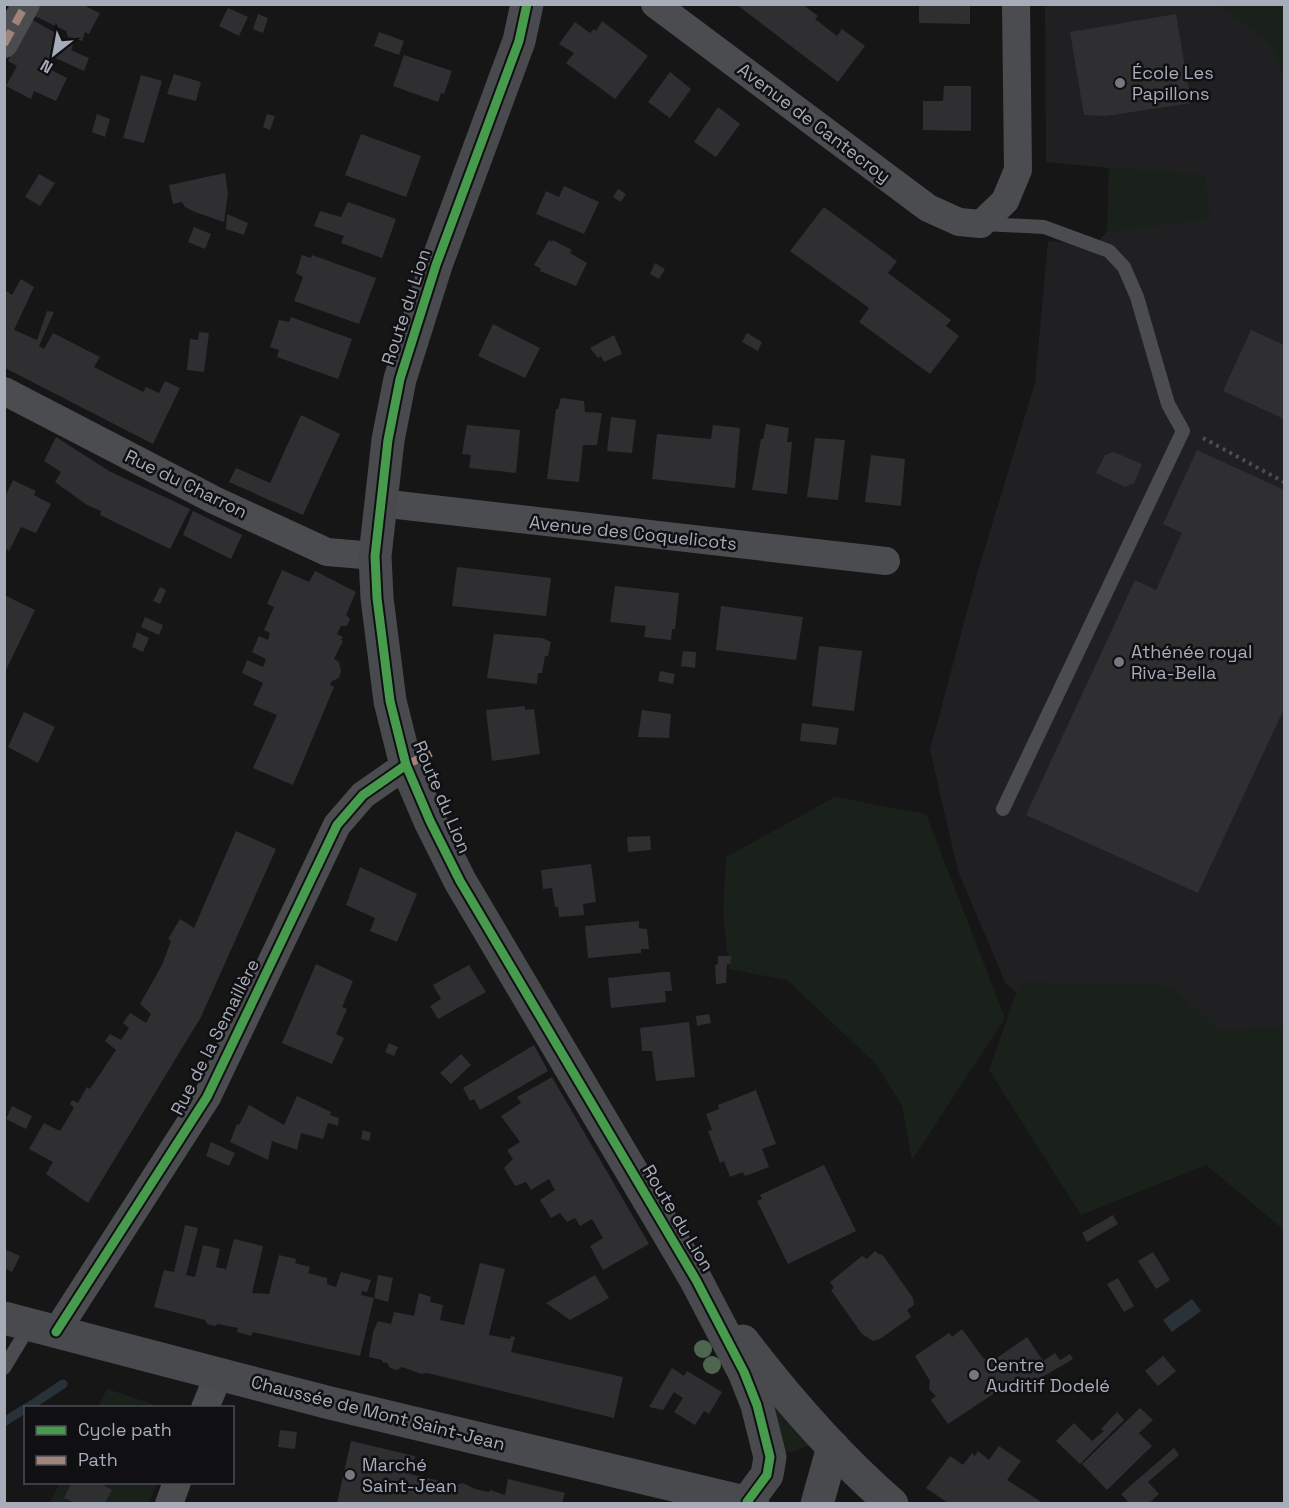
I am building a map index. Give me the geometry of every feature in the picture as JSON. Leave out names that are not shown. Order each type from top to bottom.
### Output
[{"type":"street","points":[[4,44],[26,4]]},
{"type":"street","name":"Route du Lion","points":[[527,4],[519,41],[436,265],[400,379],[388,440],[375,556],[377,598],[390,701],[406,765],[430,821],[460,880],[696,1280],[744,1372],[757,1405],[771,1457],[767,1476],[750,1503]]},
{"type":"street","name":"Avenue de Cantecroy","points":[[655,4],[928,208],[959,222],[981,224]]},
{"type":"street","points":[[981,224],[1005,201],[1018,170],[1016,4]]},
{"type":"street","name":"Rue du Charron","points":[[4,391],[214,500],[327,552],[375,556]]},
{"type":"street","name":"Avenue des Coquelicots","points":[[380,504],[886,561]]},
{"type":"street","name":"Rue de la Semaillère","points":[[30,1325],[207,1097],[337,825],[363,795],[406,765]]},
{"type":"street","name":"Route du Lion","points":[[696,1280],[779,1388],[832,1447],[892,1503]]},
{"type":"street","name":"Chaussée de Mont Saint-Jean","points":[[30,1325],[330,1403],[750,1503]]},
{"type":"street","points":[[205,1406],[219,1374]]},
{"type":"street","points":[[817,1503],[832,1447]]},
{"type":"street","points":[[169,1503],[176,1484]]},
{"type":"lane","points":[[981,224],[1044,227],[1109,251],[1124,267],[1137,297],[1168,404],[1183,431],[1003,809]]},
{"type":"lane","points":[[4,1368],[30,1325]]},
{"type":"path","points":[[1183,431],[1209,440],[1284,482]]},
{"type":"shaded area","name":"Athénée royal Riva-Bella","points":[[1045,5],[1284,5],[1284,1207],[1119,1091],[1005,982],[958,871],[930,750],[977,574],[1035,383],[1048,241],[1094,245],[1107,232],[1109,168],[1046,162]]},
{"type":"shaded area","points":[[1219,5],[1284,5],[1284,83],[1271,44]]},
{"type":"shaded area","points":[[1109,168],[1205,174],[1210,219],[1107,232]]},
{"type":"shaded area","points":[[835,797],[926,814],[1005,1018],[912,1160],[902,1105],[875,1063],[787,980],[729,969],[723,913],[726,857]]},
{"type":"shaded area","points":[[1020,982],[1170,986],[1218,1029],[1284,1027],[1284,1230],[1206,1165],[1081,1215],[989,1070]]},
{"type":"shaded area","points":[[1192,1299],[1201,1311],[1172,1332],[1163,1320]]},
{"type":"shaded area","points":[[107,1389],[158,1406],[98,1406]]},
{"type":"shaded area","points":[[770,1394],[809,1439],[808,1446],[791,1452],[784,1451]]},
{"type":"shaded area","points":[[59,1484],[157,1484],[149,1503],[49,1504]]},
{"type":"building","points":[[37,4],[88,4],[87,7],[100,13],[89,34],[85,32],[82,41],[68,37],[66,31],[32,15]]},
{"type":"building","points":[[736,4],[802,4],[818,16],[815,19],[837,36],[842,29],[865,46],[838,82]]},
{"type":"building","points":[[919,4],[970,4],[970,24],[919,23]]},
{"type":"building","points":[[228,8],[248,17],[239,36],[219,26]]},
{"type":"building","points":[[258,14],[268,18],[263,33],[253,29]]},
{"type":"building","points":[[1176,14],[1191,103],[1106,116],[1084,115],[1070,32]]},
{"type":"building","points":[[29,18],[73,45],[71,50],[89,58],[84,71],[51,56],[45,67],[67,78],[56,101],[34,91],[31,99],[6,86],[17,66],[8,61]]},
{"type":"building","points":[[602,21],[648,56],[615,99],[566,63],[574,53],[559,44],[575,22],[590,33],[594,29],[596,31]]},
{"type":"building","points":[[379,32],[404,41],[399,55],[374,46]]},
{"type":"building","points":[[404,55],[452,71],[444,94],[441,93],[438,102],[393,86]]},
{"type":"building","points":[[670,72],[691,89],[670,118],[648,102]]},
{"type":"building","points":[[174,74],[201,82],[196,101],[167,94]]},
{"type":"building","points":[[141,75],[162,81],[144,143],[123,138]]},
{"type":"building","points":[[944,86],[971,86],[971,131],[923,130],[923,101],[943,101]]},
{"type":"building","points":[[718,107],[740,124],[716,157],[694,142]]},
{"type":"building","points":[[97,114],[110,119],[105,137],[92,132]]},
{"type":"building","points":[[267,114],[275,116],[270,130],[263,127]]},
{"type":"building","points":[[361,134],[421,156],[406,197],[345,175]]},
{"type":"building","points":[[225,173],[228,193],[224,222],[195,212],[185,207],[182,202],[173,204],[169,185]]},
{"type":"building","points":[[39,174],[55,183],[40,206],[25,197]]},
{"type":"building","points":[[564,186],[599,202],[584,234],[536,214],[546,191],[559,197]]},
{"type":"building","points":[[618,189],[626,194],[621,202],[613,197]]},
{"type":"building","points":[[348,202],[396,219],[382,258],[341,243],[344,236],[314,226],[320,211],[341,217]]},
{"type":"building","points":[[824,207],[897,261],[888,273],[951,320],[946,326],[959,336],[930,374],[859,322],[869,308],[790,251]]},
{"type":"building","points":[[227,214],[248,223],[244,235],[226,229]]},
{"type":"building","points":[[194,227],[211,234],[205,249],[188,242]]},
{"type":"building","points":[[549,240],[572,250],[570,253],[587,263],[576,286],[540,271],[541,269],[534,265]]},
{"type":"building","points":[[302,255],[311,258],[312,255],[376,278],[359,324],[294,301],[303,277],[296,273]]},
{"type":"building","points":[[655,263],[665,269],[659,279],[650,274]]},
{"type":"building","points":[[21,279],[34,287],[14,330],[37,340],[47,311],[54,312],[39,346],[44,349],[53,333],[100,357],[94,367],[143,392],[146,387],[159,393],[165,381],[180,388],[153,444],[5,368],[5,290],[12,295]]},
{"type":"building","points":[[291,317],[352,339],[338,379],[277,357],[279,350],[270,347],[279,320],[289,322]]},
{"type":"building","points":[[493,324],[540,348],[525,378],[478,356]]},
{"type":"building","points":[[1251,330],[1284,345],[1284,419],[1223,391]]},
{"type":"building","points":[[199,332],[209,333],[204,372],[187,370],[190,339],[198,340]]},
{"type":"building","points":[[747,333],[762,342],[758,351],[742,342]]},
{"type":"building","points":[[614,335],[622,354],[604,362],[601,356],[598,358],[590,348]]},
{"type":"building","points":[[561,398],[584,401],[585,412],[602,413],[597,445],[583,445],[579,482],[547,479],[556,409],[558,409]]},
{"type":"building","points":[[301,415],[340,434],[303,515],[229,482],[236,468],[270,483]]},
{"type":"building","points":[[611,417],[636,420],[632,453],[607,451]]},
{"type":"building","points":[[766,424],[789,428],[787,442],[792,442],[787,494],[752,490]]},
{"type":"building","points":[[467,425],[520,430],[516,473],[469,468],[471,455],[462,454]]},
{"type":"building","points":[[713,425],[740,428],[735,488],[652,479],[657,434],[711,439]]},
{"type":"building","points":[[56,437],[109,471],[190,509],[170,549],[100,515],[101,511],[87,505],[55,482],[61,472],[44,461]]},
{"type":"building","points":[[815,438],[845,440],[838,500],[807,497]]},
{"type":"building","points":[[1197,450],[1284,490],[1284,709],[1198,893],[1026,815],[1135,580],[1156,590],[1182,533],[1163,524]]},
{"type":"building","points":[[1114,452],[1142,464],[1134,483],[1125,487],[1096,473],[1105,455]]},
{"type":"building","points":[[871,455],[905,459],[901,506],[865,502]]},
{"type":"building","points":[[13,480],[36,491],[34,495],[51,504],[36,533],[21,527],[9,551],[4,548],[4,499]]},
{"type":"building","points":[[193,511],[242,535],[231,559],[183,535]]},
{"type":"building","points":[[457,567],[551,578],[546,616],[452,606]]},
{"type":"building","points":[[282,570],[309,582],[315,571],[356,592],[346,615],[350,619],[347,626],[341,626],[337,634],[343,637],[334,659],[339,662],[341,671],[339,678],[332,681],[330,685],[334,687],[293,785],[253,768],[277,715],[253,705],[263,683],[242,673],[247,660],[263,667],[266,659],[252,652],[259,636],[268,640],[270,633],[264,630],[274,607],[267,604]]},
{"type":"building","points":[[615,586],[679,593],[675,629],[672,629],[671,640],[644,637],[646,626],[610,622]]},
{"type":"building","points":[[160,587],[166,590],[160,604],[153,601]]},
{"type":"building","points":[[4,595],[35,610],[4,674]]},
{"type":"building","points":[[721,606],[803,617],[796,660],[716,650]]},
{"type":"building","points":[[145,617],[163,625],[159,635],[141,627]]},
{"type":"building","points":[[137,632],[149,638],[143,652],[132,647]]},
{"type":"building","points":[[494,634],[542,638],[551,642],[548,656],[545,656],[542,673],[538,673],[537,684],[487,678]]},
{"type":"building","points":[[819,646],[862,651],[854,711],[812,706]]},
{"type":"building","points":[[683,651],[696,652],[695,668],[681,666]]},
{"type":"building","points":[[660,671],[675,674],[673,684],[658,681]]},
{"type":"building","points":[[525,706],[525,710],[534,709],[540,754],[492,761],[486,710]]},
{"type":"building","points":[[642,710],[671,714],[669,738],[638,737]]},
{"type":"building","points":[[24,712],[55,727],[38,763],[8,747]]},
{"type":"building","points":[[802,723],[839,728],[836,745],[800,741]]},
{"type":"building","points":[[236,831],[276,849],[201,1017],[88,1203],[46,1174],[53,1162],[29,1149],[44,1123],[60,1131],[74,1108],[70,1104],[72,1100],[78,1103],[87,1087],[90,1089],[116,1050],[105,1041],[110,1034],[121,1040],[129,1028],[123,1023],[130,1013],[146,1023],[151,1014],[140,1004],[162,965],[171,941],[168,939],[180,919],[194,928]]},
{"type":"building","points":[[650,836],[651,850],[628,852],[627,837]]},
{"type":"building","points":[[591,864],[596,902],[583,904],[584,915],[559,917],[552,888],[543,889],[541,870]]},
{"type":"building","points":[[360,867],[417,894],[397,942],[370,931],[375,918],[346,905]]},
{"type":"building","points":[[639,921],[639,928],[647,929],[649,949],[641,949],[641,953],[588,958],[585,926]]},
{"type":"building","points":[[718,956],[732,956],[730,964],[727,964],[726,983],[716,984],[715,965],[718,964]]},
{"type":"building","points":[[316,964],[353,981],[342,1007],[347,1009],[336,1034],[344,1038],[332,1064],[282,1043]]},
{"type":"building","points":[[469,965],[486,992],[438,1019],[430,1006],[441,999],[433,985]]},
{"type":"building","points":[[670,972],[672,991],[665,991],[666,1002],[611,1008],[608,978]]},
{"type":"building","points":[[709,1014],[711,1023],[697,1026],[696,1016]]},
{"type":"building","points":[[689,1022],[695,1077],[656,1081],[652,1051],[642,1051],[640,1028]]},
{"type":"building","points":[[389,1043],[398,1047],[394,1056],[385,1052]]},
{"type":"building","points":[[534,1045],[548,1071],[480,1110],[474,1099],[470,1101],[463,1088]]},
{"type":"building","points":[[461,1054],[471,1065],[451,1084],[440,1073]]},
{"type":"building","points":[[552,1077],[649,1244],[603,1270],[590,1246],[603,1238],[592,1219],[580,1226],[575,1218],[567,1222],[560,1213],[551,1218],[540,1200],[555,1190],[549,1179],[531,1190],[526,1182],[515,1186],[504,1168],[513,1159],[507,1150],[520,1142],[501,1116],[521,1103],[517,1097]]},
{"type":"building","points":[[756,1090],[776,1144],[762,1149],[769,1167],[745,1176],[743,1172],[730,1177],[724,1161],[720,1163],[708,1131],[712,1130],[706,1114],[719,1109],[718,1105]]},
{"type":"building","points":[[297,1096],[331,1112],[330,1115],[339,1118],[338,1126],[328,1123],[323,1139],[301,1133],[297,1150],[272,1141],[268,1160],[230,1142],[237,1124],[239,1125],[249,1105],[284,1125]]},
{"type":"building","points":[[12,1106],[32,1116],[26,1129],[6,1119]]},
{"type":"building","points":[[363,1130],[371,1133],[369,1141],[361,1139]]},
{"type":"building","points":[[211,1142],[235,1153],[229,1166],[206,1156]]},
{"type":"building","points":[[824,1165],[856,1231],[788,1264],[757,1201],[762,1199],[760,1195]]},
{"type":"building","points":[[1113,1215],[1118,1224],[1087,1242],[1082,1233]]},
{"type":"building","points":[[185,1225],[198,1228],[186,1275],[195,1277],[203,1245],[220,1249],[216,1267],[226,1269],[234,1239],[263,1246],[252,1293],[269,1294],[279,1255],[296,1259],[295,1263],[310,1267],[308,1273],[327,1278],[327,1284],[336,1287],[341,1272],[371,1280],[367,1292],[362,1291],[361,1295],[374,1298],[360,1356],[253,1332],[251,1336],[237,1332],[238,1328],[207,1324],[205,1320],[154,1307],[164,1270],[174,1272]]},
{"type":"building","points":[[4,1249],[20,1256],[12,1272],[4,1268]]},
{"type":"building","points":[[875,1251],[882,1254],[913,1298],[914,1305],[907,1310],[911,1317],[880,1339],[873,1341],[862,1334],[831,1290],[834,1288],[830,1282],[862,1256],[867,1259]]},
{"type":"building","points":[[1153,1252],[1170,1280],[1156,1289],[1138,1261]]},
{"type":"building","points":[[480,1263],[505,1269],[489,1335],[510,1339],[511,1336],[515,1337],[511,1352],[623,1377],[614,1418],[427,1373],[421,1374],[402,1367],[397,1370],[390,1368],[382,1360],[369,1357],[373,1332],[378,1321],[391,1324],[394,1312],[414,1316],[419,1293],[431,1297],[430,1302],[443,1305],[440,1320],[464,1325]]},
{"type":"building","points":[[378,1275],[393,1278],[388,1302],[374,1298]]},
{"type":"building","points":[[595,1275],[609,1298],[570,1320],[546,1303]]},
{"type":"building","points":[[1118,1278],[1134,1306],[1124,1312],[1107,1284]]},
{"type":"building","name":"Centre Auditif Dodelé","points":[[962,1329],[984,1359],[988,1358],[991,1362],[1027,1337],[1043,1361],[1055,1353],[1060,1360],[1070,1354],[1073,1359],[1022,1389],[1016,1379],[948,1424],[931,1400],[936,1396],[929,1389],[930,1381],[915,1356],[949,1333],[952,1337]]},
{"type":"building","points":[[1163,1356],[1176,1371],[1158,1386],[1145,1371]]},
{"type":"building","points":[[672,1368],[684,1376],[687,1371],[722,1392],[709,1414],[704,1411],[695,1425],[674,1412],[683,1398],[674,1392],[663,1410],[649,1407]]},
{"type":"building","points":[[1140,1408],[1153,1420],[1139,1433],[1152,1446],[1107,1490],[1082,1464]]},
{"type":"building","points":[[1117,1412],[1124,1420],[1080,1464],[1056,1441],[1074,1423],[1092,1441],[1104,1431],[1101,1429]]},
{"type":"building","points":[[280,1430],[297,1432],[295,1449],[278,1447]]},
{"type":"building","points":[[351,1441],[415,1456],[410,1474],[457,1485],[463,1483],[475,1489],[489,1492],[490,1490],[505,1495],[508,1479],[565,1493],[562,1503],[337,1503]]},
{"type":"building","points":[[999,1446],[1021,1461],[1007,1480],[1043,1503],[948,1503],[926,1488],[950,1456],[963,1465],[972,1453],[975,1456],[978,1451],[989,1460]]},
{"type":"building","points":[[1174,1448],[1179,1455],[1148,1482],[1159,1494],[1149,1503],[1129,1503],[1121,1494]]},
{"type":"building","points":[[71,1484],[102,1484],[112,1490],[105,1503],[76,1503],[64,1498]]},
{"type":"waterway","points":[[30,1406],[63,1384]]},
{"type":"waterway","points":[[4,1422],[24,1409]]},
{"type":"marked path","points":[[4,44],[26,4]]},
{"type":"marked path","points":[[406,765],[431,753]]},
{"type":"cycle path","points":[[527,4],[519,41],[436,265],[400,379],[388,440],[375,556],[377,598],[390,701],[406,765],[430,821],[460,881],[696,1280],[744,1372],[757,1405],[770,1457],[767,1475],[747,1502]]},
{"type":"cycle path","points":[[56,1332],[207,1097],[337,825],[363,795],[406,765]]},
{"type":"place","name":"École Les Papillons","points":[[1120,83]]},
{"type":"place","name":"Athénée royal Riva-Bella","points":[[1119,662]]},
{"type":"place","name":"Centre Auditif Dodelé","points":[[974,1375]]},
{"type":"place","name":"Marché Saint-Jean","points":[[350,1475]]}]
